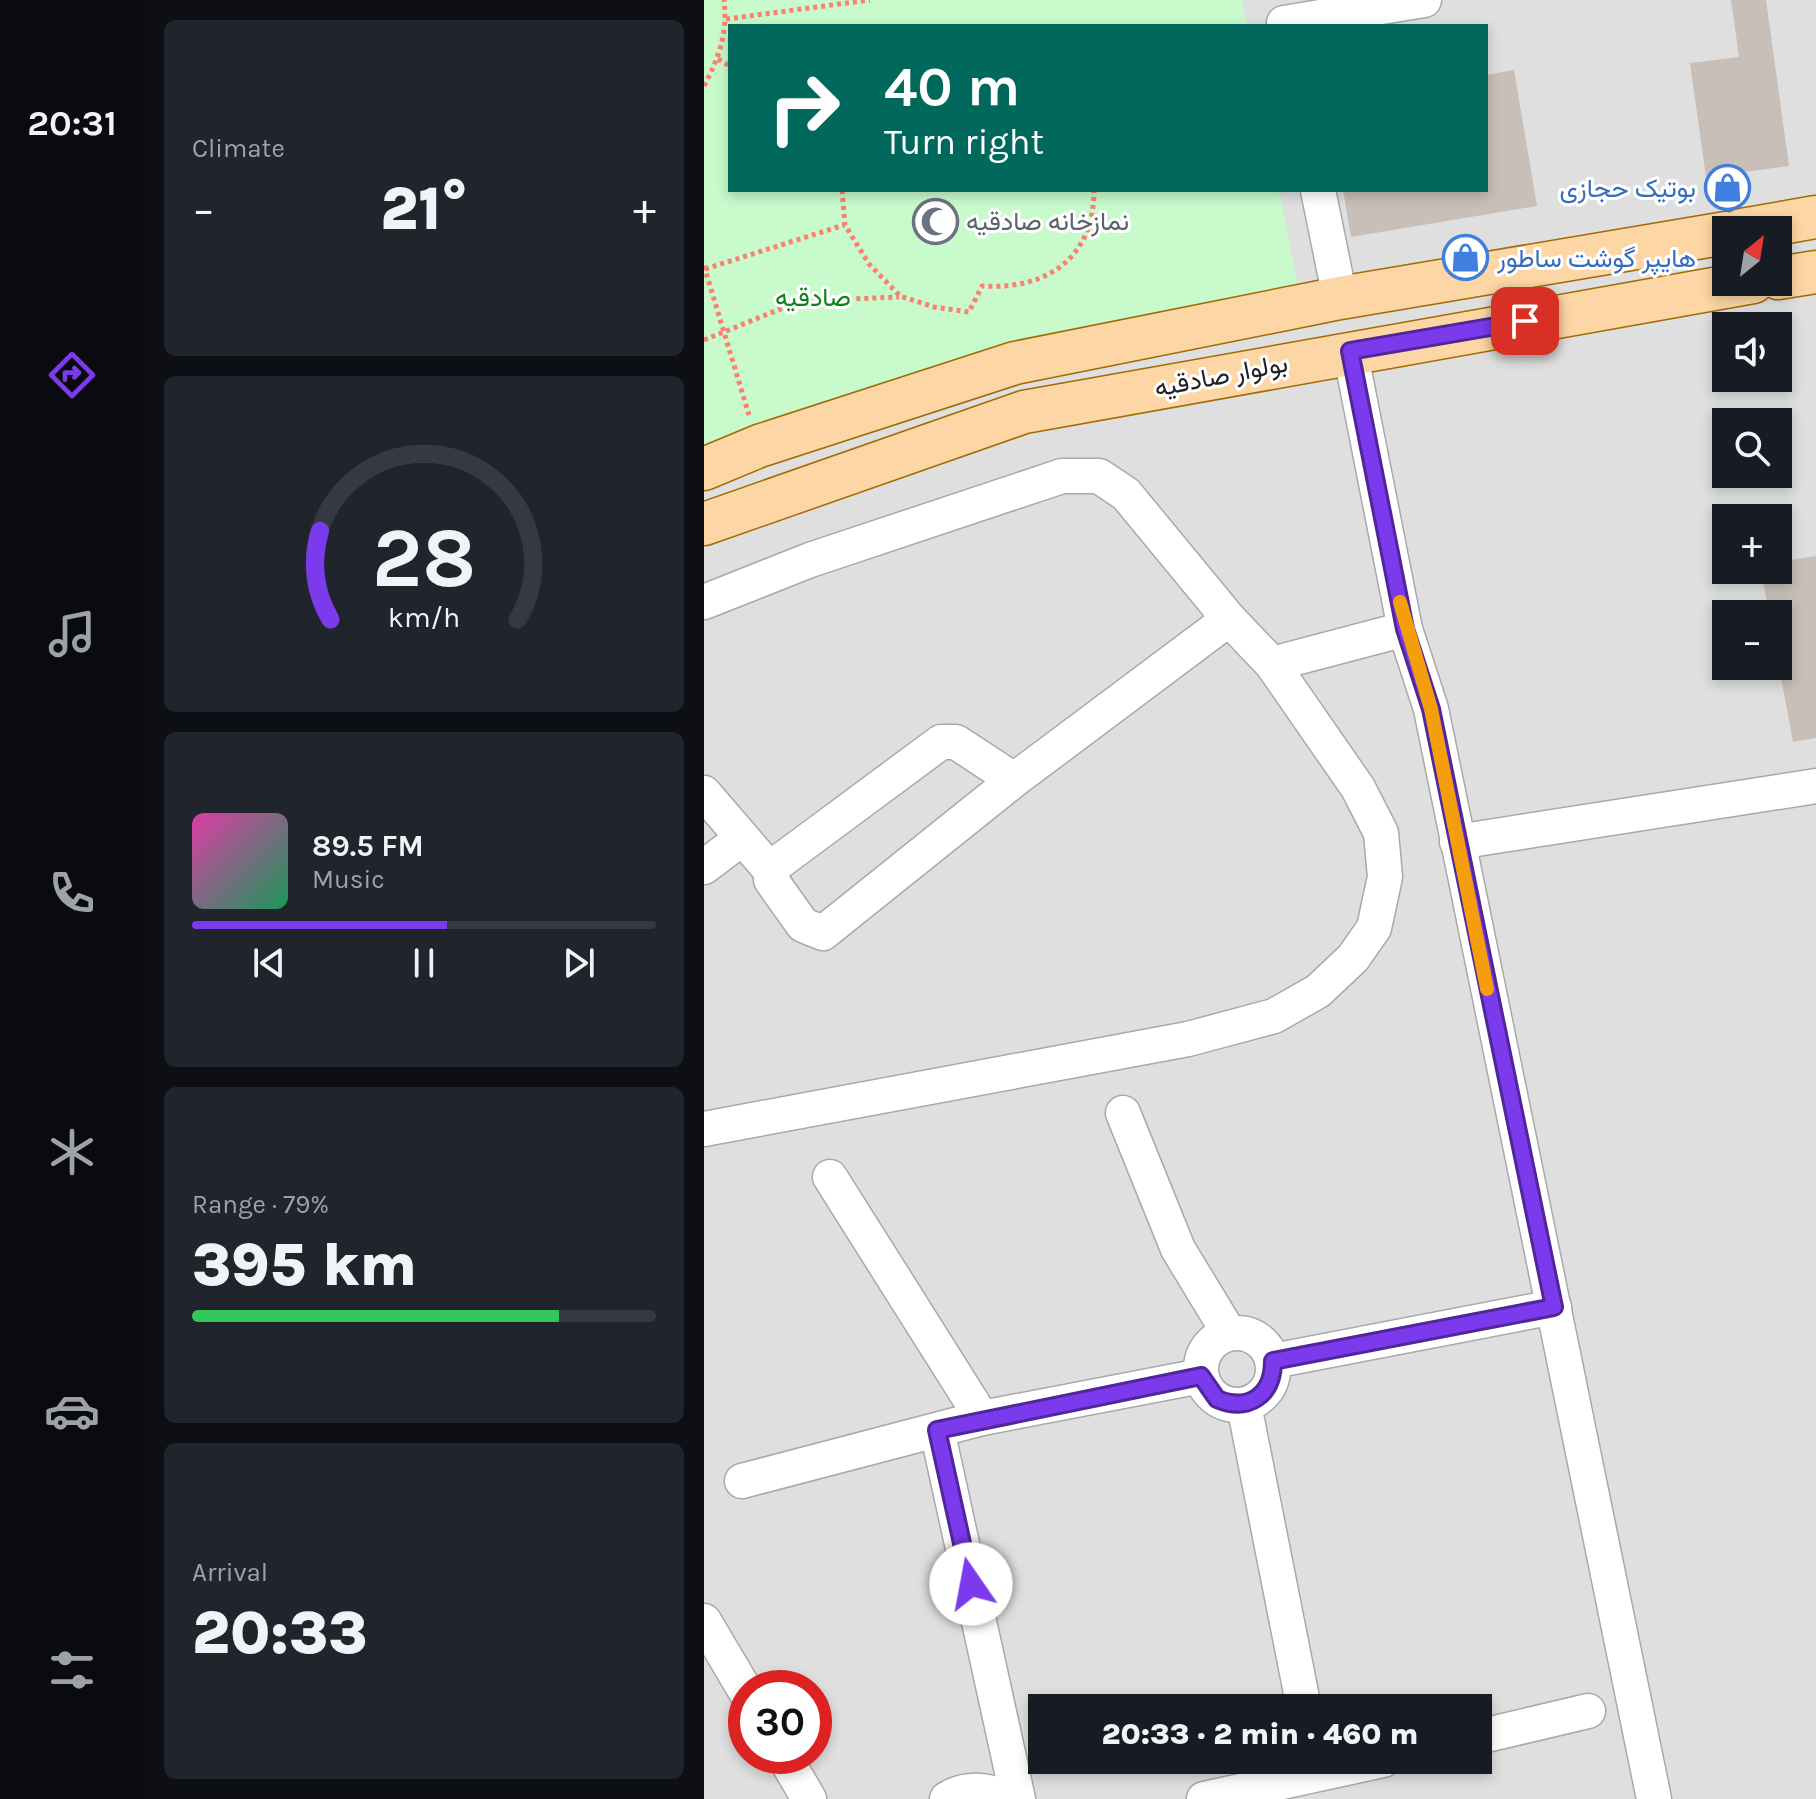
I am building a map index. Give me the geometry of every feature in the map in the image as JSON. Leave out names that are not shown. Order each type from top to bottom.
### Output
[{"type":"main road","points":[[1792,221],[1816,217]]},
{"type":"main road","name":"بولوار صادقیه","points":[[704,469],[759,446],[1015,363],[1340,298],[1712,235]]},
{"type":"main road","points":[[1792,276],[1816,272]]},
{"type":"main road","name":"بولوار صادقیه","points":[[704,524],[1024,412],[1350,351],[1712,289]]},
{"type":"main road","points":[[1340,298],[1350,351]]},
{"type":"street","points":[[1283,16],[1424,0]]},
{"type":"street","points":[[1318,192],[1340,298]]},
{"type":"street","points":[[1350,351],[1405,629],[1431,709],[1654,1799]]},
{"type":"street","points":[[704,602],[810,560],[1062,476],[1099,476],[1126,494],[1229,619],[1272,664],[1358,788],[1381,833],[1385,877],[1374,928],[1353,958],[1318,991],[1274,1016],[1188,1039],[704,1129]]},
{"type":"street","points":[[1014,780],[948,740],[779,862],[771,871],[771,880],[803,925],[823,933],[1014,780],[1229,619]]},
{"type":"street","points":[[1272,664],[1405,629]]},
{"type":"street","points":[[1457,842],[1816,786]]},
{"type":"street","points":[[704,793],[771,871]]},
{"type":"street","points":[[704,867],[741,839]]},
{"type":"street","points":[[1123,1113],[1178,1249],[1229,1333]]},
{"type":"street","points":[[830,1177],[982,1418]]},
{"type":"street","points":[[1273,1361],[1554,1307]]},
{"type":"street","points":[[1244,1332],[1257,1338],[1267,1348],[1273,1361],[1273,1376],[1268,1389],[1258,1399],[1244,1405],[1217,1399],[1201,1376],[1206,1348],[1216,1338],[1229,1333],[1244,1332]]},
{"type":"street","points":[[742,1481],[982,1418],[1201,1376]]},
{"type":"street","points":[[1244,1405],[1301,1694]]},
{"type":"street","points":[[937,1430],[1018,1799]]},
{"type":"street","points":[[704,1621],[733,1670]]},
{"type":"street","points":[[1492,1734],[1588,1711]]},
{"type":"street","points":[[794,1774],[809,1799]]},
{"type":"street","points":[[1204,1799],[1318,1778]]},
{"type":"street","points":[[947,1799],[958,1792],[991,1790],[1007,1799]]},
{"type":"path","points":[[704,86],[718,59],[726,19],[724,0]]},
{"type":"path","points":[[726,19],[870,0]]},
{"type":"path","points":[[718,59],[728,65]]},
{"type":"path","points":[[842,192],[845,225],[869,264],[900,296]]},
{"type":"path","points":[[704,340],[800,301],[900,296],[934,307],[969,312],[982,286],[1013,288],[1041,279],[1066,263],[1084,238],[1094,210],[1094,192]]},
{"type":"path","points":[[759,446],[704,268],[845,225]]},
{"type":"shaded area","points":[[704,0],[1816,0],[1816,1799],[704,1799]]},
{"type":"green space","name":"صادقیه","points":[[704,0],[1242,0],[1247,24],[728,24],[728,192],[1279,192],[1298,287],[704,451]]},
{"type":"building","points":[[1731,0],[1766,0],[1789,166],[1706,177],[1690,63],[1739,57]]},
{"type":"building","points":[[1514,70],[1537,206],[1351,237],[1343,192],[1488,192],[1488,75]]},
{"type":"building","points":[[1816,556],[1816,738],[1793,742],[1782,680],[1792,680],[1792,600],[1766,600],[1764,584],[1792,584],[1792,560]]},
{"type":"slow traffic","points":[[1400,602],[1405,629],[1431,709],[1487,989]]},
{"type":"place","name":"بوتیک حجازی","points":[[1727,188]]},
{"type":"place","name":"نمازخانه صادقیه","points":[[935,221]]},
{"type":"place","name":"هایپر گوشت ساطور","points":[[1466,258]]},
{"type":"route","points":[[971,1584],[937,1430],[982,1418],[1201,1376],[1206,1389],[1217,1399],[1230,1405],[1244,1405],[1258,1399],[1268,1389],[1273,1376],[1273,1361],[1554,1307],[1431,709],[1405,629],[1350,351],[1525,321]]}]
